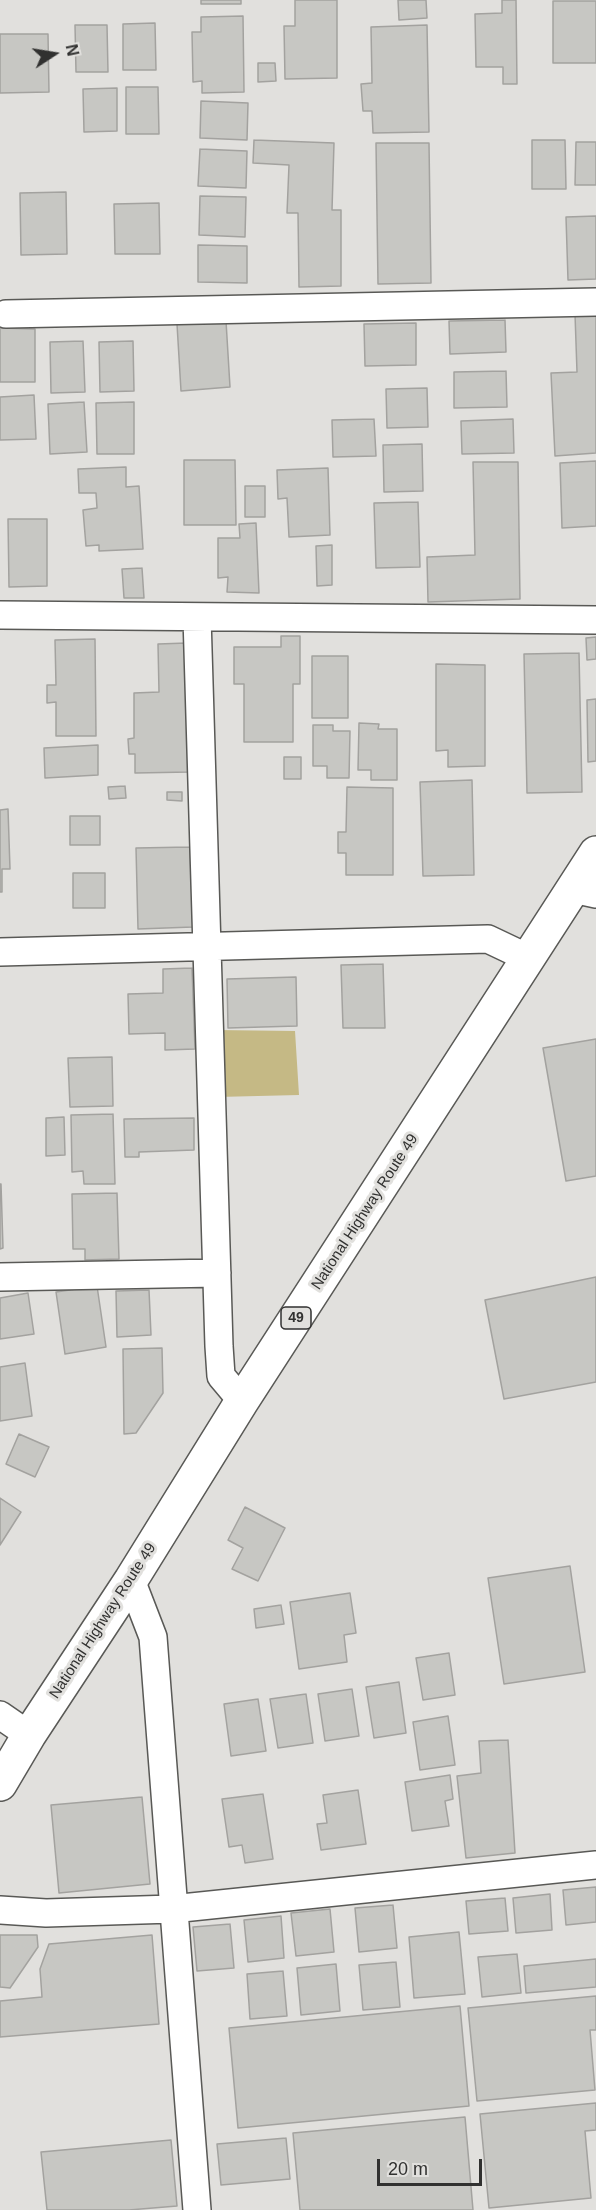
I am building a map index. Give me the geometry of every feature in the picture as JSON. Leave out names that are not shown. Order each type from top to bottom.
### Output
[{"type":"highway","name":"National Highway Route 49","points":[[0,1784],[242,1401],[528,958],[584,891],[596,853]]},
{"type":"street","points":[[6,314],[596,302]]},
{"type":"street","points":[[0,615],[596,620]]},
{"type":"street","points":[[197,617],[221,1376],[242,1401]]},
{"type":"street","points":[[0,952],[488,939],[528,958]]},
{"type":"street","points":[[0,1277],[217,1273]]},
{"type":"street","points":[[130,1580],[153,1637],[172,1909],[197,2210]]},
{"type":"street","points":[[0,1715],[29,1735]]},
{"type":"street","points":[[0,1910],[46,1913],[172,1909],[596,1865]]},
{"type":"shaded area","points":[[215,1030],[295,1031],[299,1095],[217,1097]]},
{"type":"building","points":[[201,0],[241,0],[241,4],[201,4]]},
{"type":"building","points":[[295,0],[337,0],[337,78],[285,79],[284,26],[295,26]]},
{"type":"building","points":[[398,0],[426,0],[427,18],[399,20]]},
{"type":"building","points":[[502,0],[516,0],[517,84],[503,84],[503,67],[476,67],[475,14],[502,13]]},
{"type":"building","points":[[553,1],[596,1],[596,63],[553,63]]},
{"type":"building","points":[[243,16],[244,92],[202,93],[202,81],[193,82],[192,32],[201,32],[201,17]]},
{"type":"building","points":[[155,23],[156,70],[123,70],[123,24]]},
{"type":"building","points":[[75,25],[107,25],[108,72],[76,72]]},
{"type":"building","points":[[427,25],[429,132],[373,133],[372,111],[363,111],[361,84],[372,83],[371,27]]},
{"type":"building","points":[[0,34],[48,34],[49,92],[0,93]]},
{"type":"building","points":[[258,63],[275,63],[276,81],[258,82]]},
{"type":"building","points":[[126,87],[158,87],[159,134],[126,134]]},
{"type":"building","points":[[117,88],[117,131],[84,132],[83,89]]},
{"type":"building","points":[[201,101],[248,103],[247,140],[200,138]]},
{"type":"building","points":[[254,140],[334,143],[332,210],[341,210],[341,286],[299,287],[298,213],[287,213],[289,165],[253,163]]},
{"type":"building","points":[[532,140],[565,140],[566,189],[532,189]]},
{"type":"building","points":[[576,142],[596,142],[596,185],[575,185]]},
{"type":"building","points":[[376,143],[429,143],[431,283],[378,284]]},
{"type":"building","points":[[200,149],[247,151],[246,188],[198,186]]},
{"type":"building","points":[[66,192],[67,254],[21,255],[20,193]]},
{"type":"building","points":[[200,196],[246,197],[245,237],[199,235]]},
{"type":"building","points":[[159,203],[160,254],[115,254],[114,204]]},
{"type":"building","points":[[596,216],[596,279],[568,280],[566,217]]},
{"type":"building","points":[[198,245],[247,246],[247,283],[198,282]]},
{"type":"building","points":[[596,313],[596,453],[555,456],[551,373],[577,372],[575,314]]},
{"type":"building","points":[[505,320],[506,352],[450,354],[449,321]]},
{"type":"building","points":[[226,321],[230,387],[181,391],[177,324]]},
{"type":"building","points":[[416,323],[416,365],[365,366],[364,324]]},
{"type":"building","points":[[0,328],[35,329],[35,382],[0,382]]},
{"type":"building","points":[[83,341],[85,392],[51,393],[50,342]]},
{"type":"building","points":[[133,341],[134,391],[100,392],[99,342]]},
{"type":"building","points":[[506,371],[507,407],[454,408],[454,372]]},
{"type":"building","points":[[427,388],[428,427],[387,428],[386,389]]},
{"type":"building","points":[[34,395],[36,439],[0,440],[0,397]]},
{"type":"building","points":[[84,402],[87,452],[50,454],[48,404]]},
{"type":"building","points":[[134,402],[134,454],[97,454],[96,403]]},
{"type":"building","points":[[374,419],[376,456],[333,457],[332,420]]},
{"type":"building","points":[[513,419],[514,453],[462,454],[461,421]]},
{"type":"building","points":[[422,444],[423,491],[384,492],[383,445]]},
{"type":"building","points":[[184,460],[235,460],[236,525],[184,525]]},
{"type":"building","points":[[596,461],[596,526],[562,528],[560,463]]},
{"type":"building","points":[[473,462],[518,462],[520,599],[428,602],[427,557],[475,555]]},
{"type":"building","points":[[126,467],[126,487],[139,486],[143,549],[99,551],[99,545],[86,546],[83,510],[97,508],[96,493],[79,493],[78,469]]},
{"type":"building","points":[[328,468],[330,535],[289,537],[287,498],[278,499],[277,470]]},
{"type":"building","points":[[245,486],[265,486],[265,517],[245,517]]},
{"type":"building","points":[[418,502],[420,567],[376,568],[374,503]]},
{"type":"building","points":[[8,519],[47,519],[47,586],[9,587]]},
{"type":"building","points":[[256,523],[259,593],[227,592],[228,577],[218,578],[218,538],[240,538],[239,524]]},
{"type":"building","points":[[332,545],[332,585],[317,586],[316,546]]},
{"type":"building","points":[[142,568],[144,598],[124,598],[122,569]]},
{"type":"building","points":[[281,636],[300,636],[300,684],[293,684],[293,742],[244,742],[244,684],[234,684],[234,647],[281,647]]},
{"type":"building","points":[[596,637],[596,659],[587,660],[586,638]]},
{"type":"building","points":[[95,639],[96,736],[56,736],[56,702],[47,703],[47,685],[56,685],[55,640]]},
{"type":"building","points":[[187,643],[190,772],[135,773],[135,754],[129,754],[128,739],[134,738],[134,693],[159,692],[158,644]]},
{"type":"building","points":[[579,653],[582,792],[527,793],[524,654]]},
{"type":"building","points":[[312,656],[348,656],[348,718],[312,718]]},
{"type":"building","points":[[436,664],[485,665],[485,766],[448,767],[448,750],[436,751]]},
{"type":"building","points":[[596,699],[596,761],[588,762],[587,700]]},
{"type":"building","points":[[359,723],[379,724],[378,729],[397,729],[397,780],[371,780],[371,770],[358,770]]},
{"type":"building","points":[[313,725],[333,725],[333,731],[350,731],[349,778],[327,778],[327,766],[313,766]]},
{"type":"building","points":[[98,745],[98,775],[45,778],[44,748]]},
{"type":"building","points":[[284,757],[301,757],[301,779],[284,779]]},
{"type":"building","points":[[472,780],[474,875],[423,876],[420,782]]},
{"type":"building","points":[[125,786],[126,798],[109,799],[108,787]]},
{"type":"building","points":[[347,787],[393,788],[393,875],[346,875],[346,853],[338,853],[338,832],[346,832]]},
{"type":"building","points":[[167,792],[182,792],[182,801],[167,800]]},
{"type":"building","points":[[8,809],[10,869],[2,869],[2,892],[0,892],[0,810]]},
{"type":"building","points":[[70,816],[100,816],[100,845],[70,845]]},
{"type":"building","points":[[190,847],[193,927],[138,929],[136,848]]},
{"type":"building","points":[[73,873],[105,873],[105,908],[73,908]]},
{"type":"building","points":[[383,964],[385,1028],[343,1028],[341,965]]},
{"type":"building","points":[[192,968],[195,1049],[165,1050],[165,1033],[129,1034],[128,994],[163,993],[163,969]]},
{"type":"building","points":[[296,977],[297,1026],[228,1028],[227,979]]},
{"type":"building","points":[[596,1039],[596,1176],[566,1181],[543,1048]]},
{"type":"building","points":[[112,1057],[113,1106],[70,1107],[68,1058]]},
{"type":"building","points":[[113,1114],[115,1184],[84,1184],[83,1171],[72,1172],[71,1115]]},
{"type":"building","points":[[64,1117],[65,1155],[46,1156],[46,1118]]},
{"type":"building","points":[[194,1118],[194,1150],[139,1152],[139,1157],[125,1157],[124,1119]]},
{"type":"building","points":[[0,1184],[3,1248],[0,1249]]},
{"type":"building","points":[[117,1193],[119,1259],[85,1260],[85,1249],[73,1249],[72,1194]]},
{"type":"building","points":[[596,1277],[596,1382],[504,1399],[485,1300]]},
{"type":"building","points":[[97,1286],[106,1347],[65,1354],[56,1292]]},
{"type":"building","points":[[149,1290],[151,1335],[117,1337],[116,1291]]},
{"type":"building","points":[[28,1293],[34,1334],[0,1339],[0,1298]]},
{"type":"building","points":[[162,1348],[163,1393],[136,1433],[124,1434],[123,1349]]},
{"type":"building","points":[[25,1363],[32,1416],[0,1421],[0,1367]]},
{"type":"building","points":[[19,1434],[49,1447],[35,1477],[6,1464]]},
{"type":"building","points":[[0,1498],[21,1512],[0,1545]]},
{"type":"building","points":[[245,1507],[285,1528],[258,1581],[232,1569],[243,1548],[228,1540]]},
{"type":"building","points":[[570,1566],[585,1672],[504,1684],[488,1578]]},
{"type":"building","points":[[350,1593],[356,1633],[344,1635],[347,1662],[299,1669],[290,1602]]},
{"type":"building","points":[[281,1605],[284,1624],[256,1628],[254,1609]]},
{"type":"building","points":[[449,1653],[455,1695],[423,1700],[416,1658]]},
{"type":"building","points":[[399,1682],[406,1733],[374,1738],[366,1687]]},
{"type":"building","points":[[352,1689],[359,1736],[325,1741],[318,1694]]},
{"type":"building","points":[[306,1694],[313,1743],[278,1748],[270,1699]]},
{"type":"building","points":[[258,1699],[266,1751],[231,1756],[224,1704]]},
{"type":"building","points":[[448,1716],[455,1765],[420,1770],[413,1722]]},
{"type":"building","points":[[508,1740],[515,1853],[466,1858],[457,1776],[481,1773],[479,1741]]},
{"type":"building","points":[[450,1775],[453,1799],[445,1801],[449,1826],[412,1831],[405,1782]]},
{"type":"building","points":[[358,1790],[366,1844],[321,1850],[317,1824],[327,1823],[323,1795]]},
{"type":"building","points":[[263,1794],[273,1859],[245,1863],[242,1845],[229,1847],[222,1799]]},
{"type":"building","points":[[142,1797],[150,1884],[59,1893],[51,1805]]},
{"type":"building","points":[[596,1887],[596,1922],[566,1925],[563,1890]]},
{"type":"building","points":[[550,1894],[552,1930],[516,1933],[513,1898]]},
{"type":"building","points":[[505,1898],[508,1931],[469,1934],[466,1901]]},
{"type":"building","points":[[393,1905],[397,1948],[359,1952],[355,1908]]},
{"type":"building","points":[[330,1909],[334,1952],[296,1956],[291,1913]]},
{"type":"building","points":[[281,1916],[284,1958],[248,1962],[244,1920]]},
{"type":"building","points":[[230,1924],[234,1968],[197,1971],[193,1927]]},
{"type":"building","points":[[459,1932],[465,1994],[414,1998],[409,1937]]},
{"type":"building","points":[[0,1935],[37,1935],[38,1947],[10,1988],[0,1987]]},
{"type":"building","points":[[152,1935],[159,2024],[0,2037],[0,2001],[42,1997],[40,1969],[49,1944]]},
{"type":"building","points":[[517,1954],[521,1993],[482,1997],[478,1957]]},
{"type":"building","points":[[596,1959],[596,1987],[526,1993],[524,1966]]},
{"type":"building","points":[[396,1962],[400,2007],[363,2010],[359,1965]]},
{"type":"building","points":[[336,1964],[340,2011],[301,2015],[297,1968]]},
{"type":"building","points":[[283,1971],[287,2016],[250,2019],[247,1974]]},
{"type":"building","points":[[596,1996],[596,2030],[590,2030],[595,2090],[477,2101],[468,2008]]},
{"type":"building","points":[[460,2006],[469,2106],[238,2128],[229,2028]]},
{"type":"building","points":[[596,2103],[596,2130],[585,2131],[591,2198],[489,2208],[480,2114]]},
{"type":"building","points":[[465,2117],[473,2210],[300,2210],[293,2133]]},
{"type":"building","points":[[286,2138],[290,2179],[221,2185],[217,2144]]},
{"type":"building","points":[[171,2140],[177,2206],[129,2210],[47,2210],[41,2152]]}]
